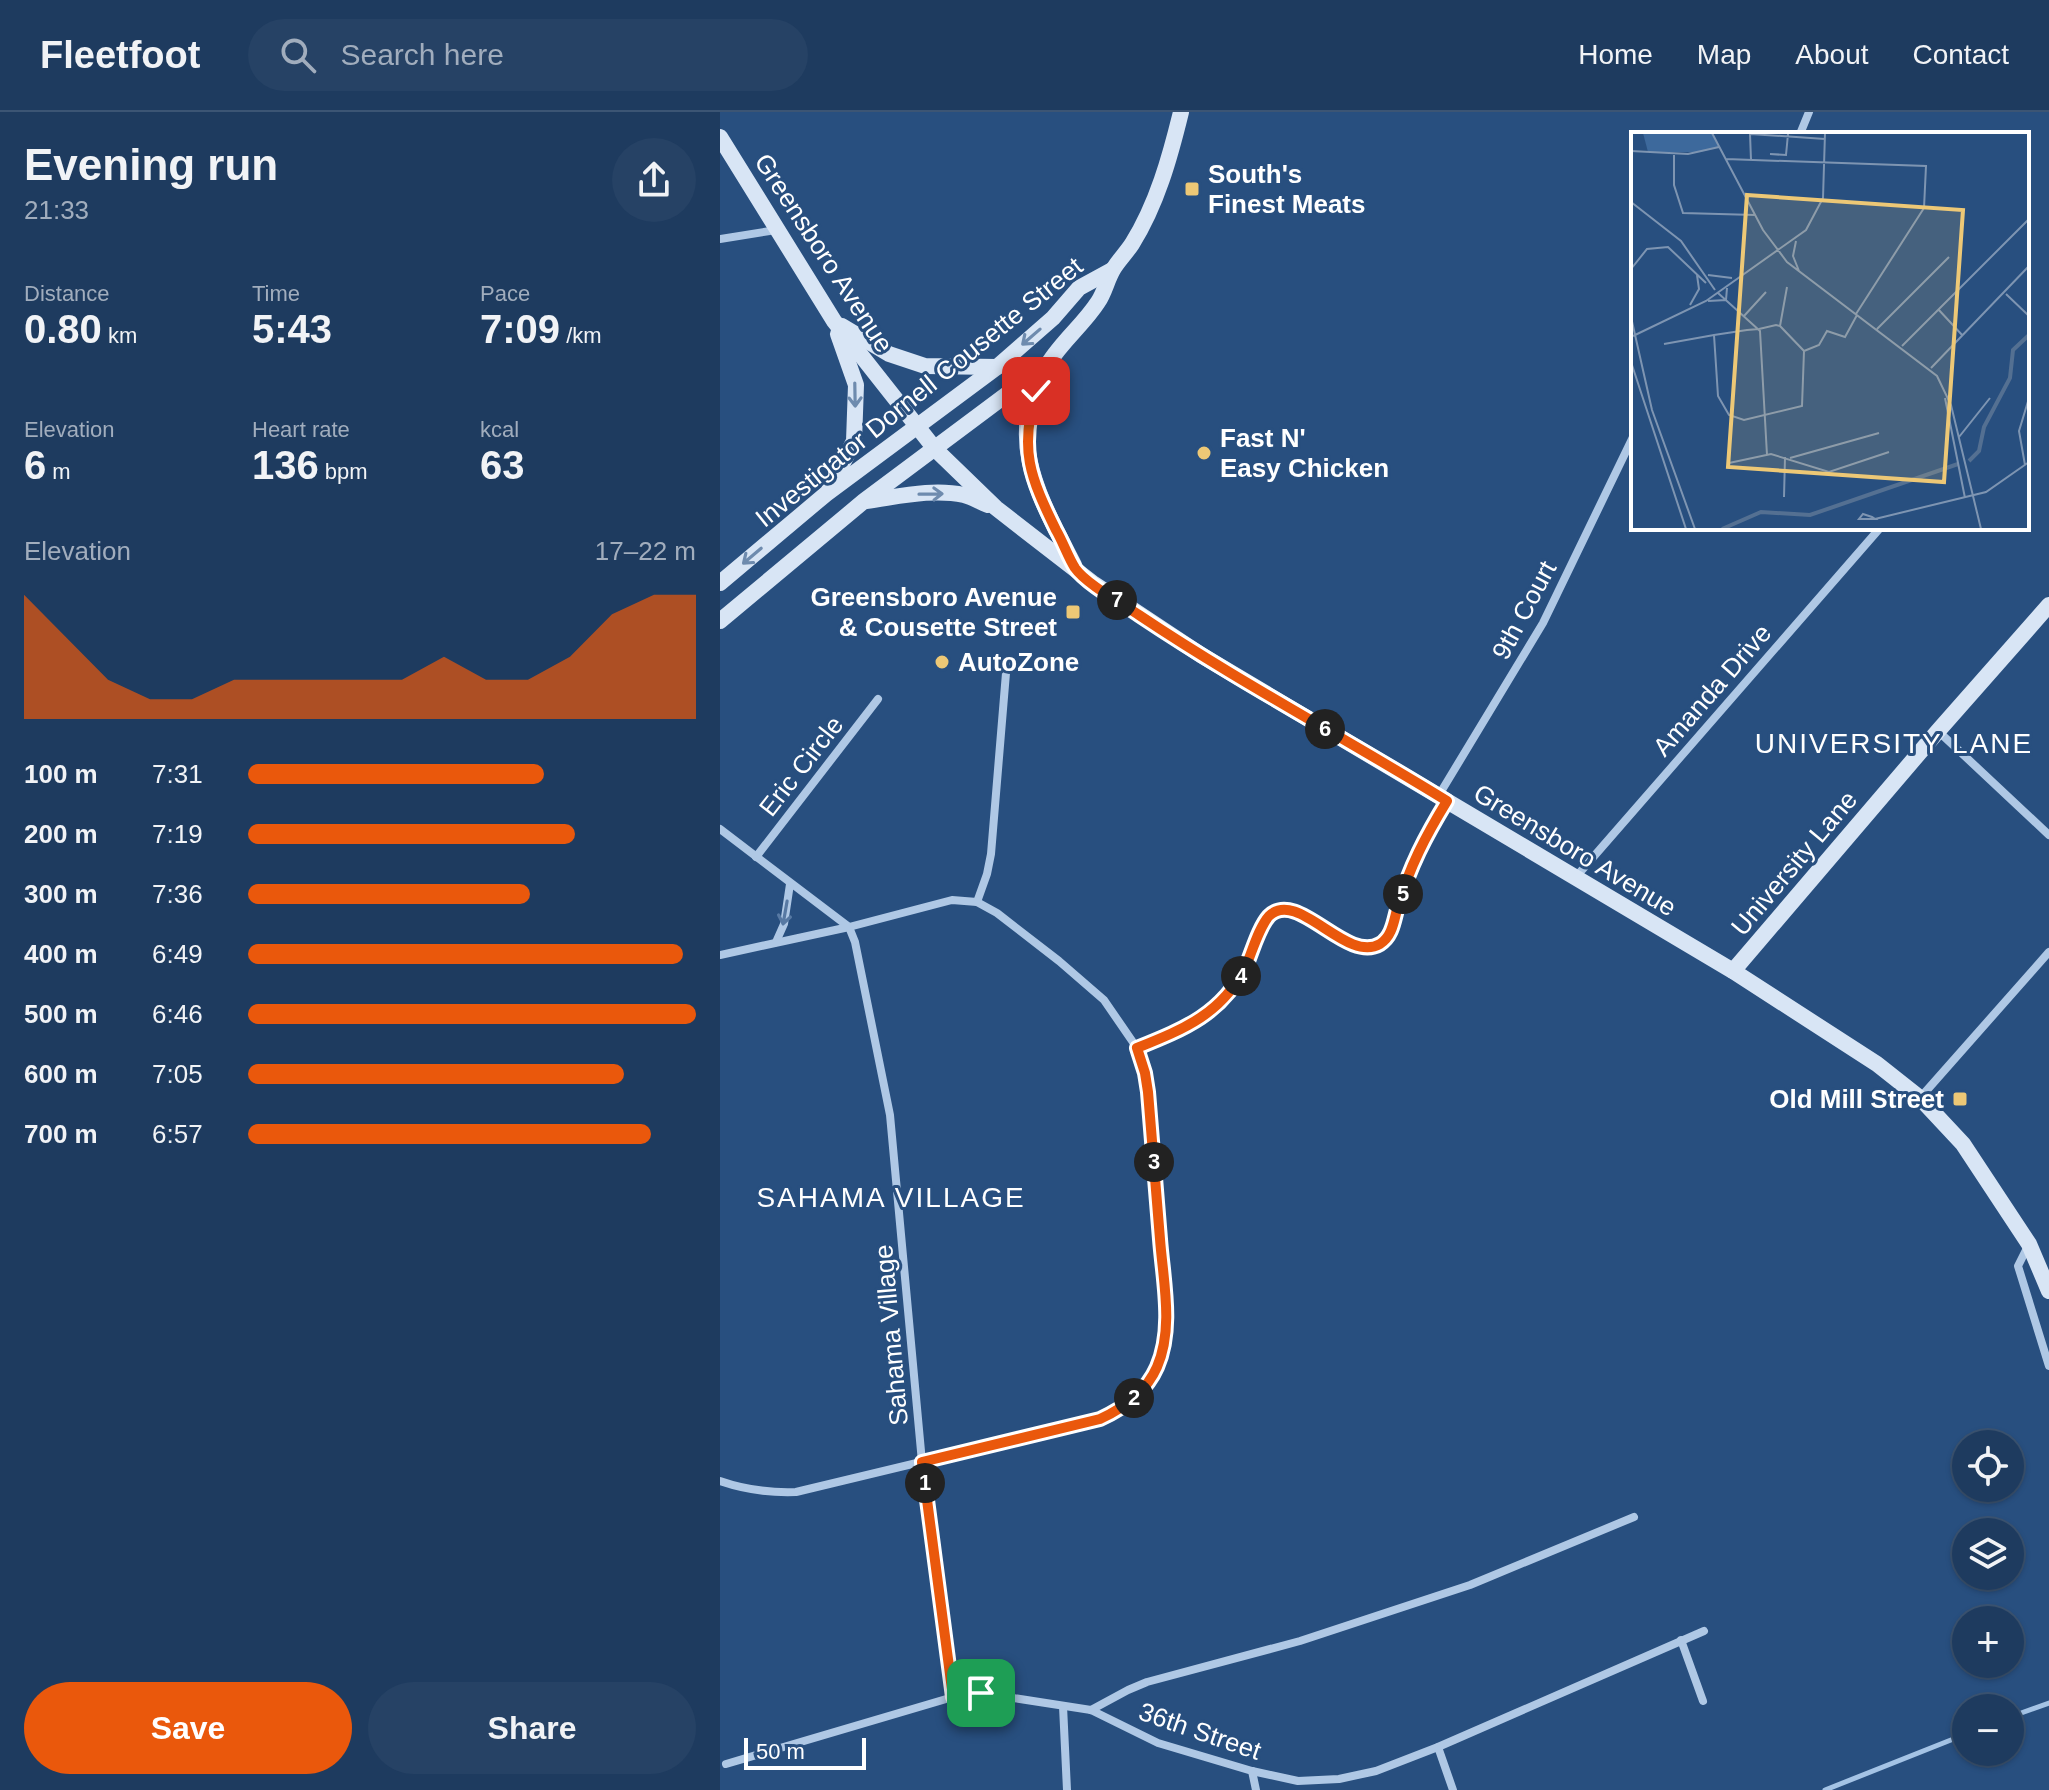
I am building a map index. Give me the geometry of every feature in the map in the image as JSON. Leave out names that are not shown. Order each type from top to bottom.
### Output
[{"type":"main road","points":[[1076,570],[1035,486],[1027,429],[1030,412],[1047,364],[1099,302],[1112,270],[1131,246],[1152,204],[1181,112]]},
{"type":"main road","name":"Greensboro Avenue","points":[[720,137],[834,321],[935,449],[996,508],[1106,593],[1190,648],[1733,971],[1877,1064],[1920,1098],[1963,1144],[2029,1244],[2049,1291]]},
{"type":"main road","name":"Investigator Dornell Cousette Street","points":[[720,583],[826,494],[997,367],[1053,318],[1079,288],[1112,270]]},
{"type":"main road","points":[[834,321],[889,354],[925,366],[997,367]]},
{"type":"main road","points":[[826,494],[854,441],[856,385],[834,321]]},
{"type":"main road","name":"Investigator Dornell Cousette Street","points":[[720,621],[864,501],[1047,364]]},
{"type":"main road","points":[[864,501],[938,493],[964,495],[996,508]]},
{"type":"main road","name":"University Lane","points":[[1733,971],[2049,605]]},
{"type":"street","points":[[1801,132],[1809,112]]},
{"type":"street","points":[[720,239],[777,230]]},
{"type":"street","name":"9th Court","points":[[1137,1048],[1191,1024],[1223,1000],[1236,985],[1271,914],[1283,910],[1300,913],[1347,941],[1366,947],[1380,944],[1392,930],[1416,855],[1442,799],[1543,623],[1631,441]]},
{"type":"street","name":"Amanda Drive","points":[[1575,878],[1878,530]]},
{"type":"street","points":[[720,955],[849,927],[952,900],[977,902],[991,854],[1007,661]]},
{"type":"street","name":"Eric Circle","points":[[756,857],[878,699]]},
{"type":"street","points":[[1938,731],[2049,835]]},
{"type":"street","points":[[720,829],[849,927]]},
{"type":"street","points":[[776,942],[784,924],[790,884]]},
{"type":"street","name":"Sahama Village","points":[[720,1481],[756,1491],[796,1492],[1100,1419],[1134,1399],[1157,1367],[1163,1348],[1165,1308],[1148,1092],[1137,1048],[1110,1008],[1090,986],[999,914],[977,902]]},
{"type":"street","name":"Sahama Village","points":[[849,927],[855,942],[890,1115],[922,1462]]},
{"type":"street","points":[[1920,1098],[2049,952]]},
{"type":"street","points":[[2029,1244],[2018,1266],[2049,1366]]},
{"type":"street","points":[[922,1462],[953,1697]]},
{"type":"street","name":"36th Street","points":[[1091,1710],[1147,1682],[1300,1641],[1470,1585],[1634,1517]]},
{"type":"street","name":"36th Street","points":[[1091,1710],[1158,1743],[1252,1771],[1298,1781],[1339,1779],[1376,1771],[1438,1747],[1704,1631]]},
{"type":"street","points":[[1681,1640],[1703,1701]]},
{"type":"street","points":[[726,1764],[953,1697],[981,1693],[1091,1710]]},
{"type":"street","points":[[1063,1706],[1067,1790]]},
{"type":"street","points":[[1438,1747],[1453,1790]]},
{"type":"street","points":[[1252,1771],[1256,1790]]},
{"type":"waterway","points":[[2024,1712],[2049,1703]]},
{"type":"waterway","points":[[1825,1790],[1952,1740]]},
{"type":"place","name":"South's Finest Meats","points":[[1192,189]]},
{"type":"place","name":"Fast N' Easy Chicken","points":[[1204,453]]},
{"type":"place","name":"Greensboro Avenue & Cousette Street","points":[[1073,612]]},
{"type":"place","name":"AutoZone","points":[[942,662]]},
{"type":"place","name":"Old Mill Street","points":[[1960,1099]]},
{"type":"district","name":"UNIVERSITY LANE","points":[[1894,743]]},
{"type":"district","name":"SAHAMA VILLAGE","points":[[891,1197]]},
{"type":"route","points":[[981,1693],[953,1697],[922,1462],[1100,1419],[1134,1399],[1157,1367],[1163,1348],[1165,1308],[1148,1092],[1137,1048],[1191,1024],[1223,1000],[1236,985],[1271,914],[1283,910],[1300,913],[1347,941],[1366,947],[1380,944],[1392,930],[1416,855],[1447,801],[1201,655],[1076,570],[1035,486],[1030,467],[1027,429],[1036,391]]}]
